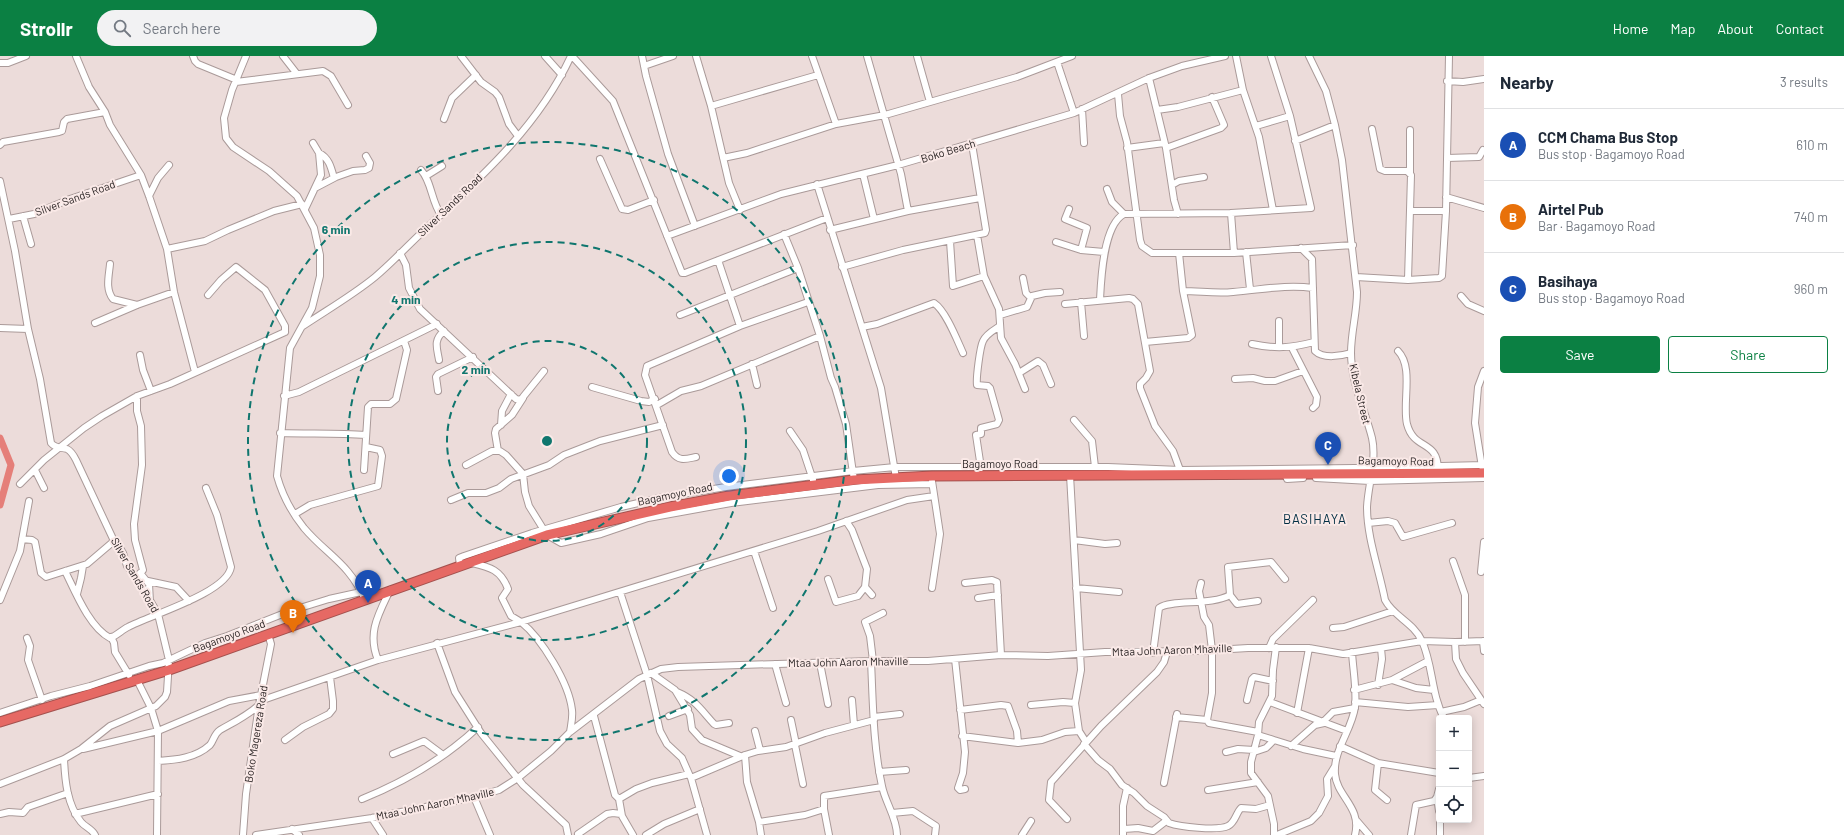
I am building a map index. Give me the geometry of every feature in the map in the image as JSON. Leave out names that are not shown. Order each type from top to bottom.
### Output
[{"type":"highway","name":"Bagamoyo Road","points":[[0,722],[132,678],[168,670],[268,634],[363,596],[390,590],[472,563],[546,533],[671,510],[729,496],[813,480],[853,475],[932,480],[1070,474],[1285,474],[1371,473],[1438,470],[1483,471]]},
{"type":"street","points":[[0,63],[12,62],[26,56]]},
{"type":"street","points":[[76,56],[89,87],[105,112],[110,126],[141,175],[149,196],[167,249],[174,292],[195,372]]},
{"type":"street","points":[[193,56],[198,64],[237,81],[324,71],[328,73],[348,105]]},
{"type":"street","points":[[0,713],[90,686],[132,678],[205,643],[227,636],[290,611],[329,599],[363,596],[349,571],[307,531],[284,495],[277,476],[280,433],[290,348],[312,308],[320,276],[320,255],[314,228],[291,189],[269,171],[233,147],[226,138],[224,118],[246,56]]},
{"type":"street","points":[[282,56],[297,74]]},
{"type":"street","points":[[461,56],[481,82],[495,92],[499,97],[509,124],[518,136]]},
{"type":"street","points":[[545,56],[562,75]]},
{"type":"street","points":[[572,56],[613,101],[682,273],[827,218]]},
{"type":"street","name":"Silver Sands Road","points":[[302,327],[347,298],[375,276],[441,215],[510,147],[543,106],[572,56]]},
{"type":"street","points":[[642,56],[646,76],[668,154],[695,226]]},
{"type":"street","points":[[644,66],[673,56]]},
{"type":"street","points":[[696,56],[711,106],[729,183],[740,210]]},
{"type":"street","points":[[812,56],[836,124]]},
{"type":"street","points":[[867,56],[885,115],[908,211]]},
{"type":"street","points":[[917,56],[930,102]]},
{"type":"street","points":[[723,158],[747,153],[836,124],[885,115],[1017,77],[1072,56]]},
{"type":"street","name":"Boko Beach","points":[[667,236],[781,194],[898,165],[972,144],[998,134],[1074,113],[1118,94],[1149,78],[1199,59],[1225,56]]},
{"type":"street","points":[[1236,56],[1243,90],[1256,126],[1263,153],[1273,210]]},
{"type":"street","points":[[1100,300],[1104,252],[1112,231],[1121,216],[1124,214],[1231,213],[1311,208],[1290,116],[1271,56]]},
{"type":"street","points":[[1310,58],[1318,56]]},
{"type":"street","points":[[1356,276],[1408,280],[1439,278],[1442,276],[1446,211],[1448,57]]},
{"type":"street","name":"Kibela Street","points":[[1310,58],[1326,91],[1335,125],[1342,160],[1353,245],[1357,307],[1351,353],[1362,406],[1372,438],[1373,450],[1367,508],[1368,523],[1385,600],[1393,611],[1415,630],[1422,640],[1438,705],[1442,715]]},
{"type":"street","points":[[1057,62],[1074,113]]},
{"type":"street","points":[[444,118],[452,98],[476,75]]},
{"type":"street","points":[[711,106],[818,75]]},
{"type":"street","points":[[1149,78],[1165,146],[1178,214]]},
{"type":"street","points":[[1447,81],[1464,82],[1484,79]]},
{"type":"street","points":[[1157,110],[1178,107],[1243,90]]},
{"type":"street","points":[[1118,94],[1140,240],[1142,246],[1152,253],[1234,253],[1301,248],[1320,249],[1353,245]]},
{"type":"street","points":[[1127,148],[1165,146],[1222,128],[1224,125],[1222,116],[1212,97]]},
{"type":"street","points":[[1082,109],[1084,143]]},
{"type":"street","points":[[0,145],[3,142],[60,132],[67,118],[105,112]]},
{"type":"street","points":[[1256,126],[1290,116]]},
{"type":"street","points":[[1295,141],[1335,125]]},
{"type":"street","points":[[1372,129],[1380,169],[1385,171],[1405,170],[1410,173]]},
{"type":"street","points":[[1408,280],[1410,130]]},
{"type":"street","points":[[313,143],[319,153],[329,162],[334,178]]},
{"type":"street","points":[[842,267],[903,250],[984,234],[986,232],[972,144]]},
{"type":"street","points":[[1447,158],[1478,158],[1483,150]]},
{"type":"street","points":[[167,249],[205,241],[274,211],[303,207],[321,175],[319,153]]},
{"type":"street","points":[[315,188],[334,178],[353,171],[365,170],[369,168],[370,163],[366,156]]},
{"type":"street","points":[[600,159],[622,209],[628,210],[654,200]]},
{"type":"street","points":[[149,196],[158,178],[169,165]]},
{"type":"street","points":[[426,176],[442,166]]},
{"type":"street","points":[[421,170],[426,176],[430,192],[441,215]]},
{"type":"street","points":[[863,174],[874,219]]},
{"type":"street","name":"Silver Sands Road","points":[[9,219],[23,216],[141,175]]},
{"type":"street","points":[[1172,185],[1179,181],[1204,177]]},
{"type":"street","name":"Silver Sands Road","points":[[0,181],[9,219],[28,329],[40,379],[51,443],[54,447],[70,451],[76,460],[114,542],[117,543],[127,566],[138,575],[150,602],[158,614],[169,660],[165,697],[161,702],[110,726],[80,749],[64,759],[0,784]]},
{"type":"street","points":[[817,184],[830,230],[881,388],[896,478]]},
{"type":"street","points":[[1107,189],[1112,202],[1124,214]]},
{"type":"street","points":[[1446,197],[1484,208]]},
{"type":"street","points":[[830,230],[908,211],[980,198]]},
{"type":"street","points":[[1069,209],[1065,219],[1087,228],[1081,250]]},
{"type":"street","points":[[1410,211],[1446,211]]},
{"type":"street","points":[[1231,213],[1234,253]]},
{"type":"street","points":[[23,216],[31,244]]},
{"type":"street","points":[[784,234],[798,268],[820,336],[830,378],[835,387],[848,429],[853,475],[895,467],[1095,467],[1180,470],[1355,468],[1371,473],[1483,471],[1475,423],[1478,387],[1484,371]]},
{"type":"street","points":[[977,235],[984,276],[996,300],[1000,315],[1001,338],[1015,364],[1025,389]]},
{"type":"street","points":[[950,241],[953,286],[984,276]]},
{"type":"street","points":[[1056,242],[1081,250],[1104,252]]},
{"type":"street","points":[[1301,248],[1312,259]]},
{"type":"street","points":[[1320,249],[1312,259],[1314,349],[1318,354],[1341,356],[1351,353]]},
{"type":"street","points":[[1246,252],[1250,289]]},
{"type":"street","points":[[400,253],[406,265],[408,288],[416,304],[511,394],[519,399],[523,397]]},
{"type":"street","points":[[1145,342],[1192,337],[1183,291],[1179,253]]},
{"type":"street","points":[[718,260],[740,326]]},
{"type":"street","points":[[110,264],[108,287],[110,296],[113,299],[136,305]]},
{"type":"street","points":[[208,295],[221,280],[236,267],[265,290],[286,326],[285,332]]},
{"type":"street","points":[[680,315],[731,296],[798,268]]},
{"type":"street","points":[[1023,278],[1026,293],[1031,298]]},
{"type":"street","points":[[1183,291],[1216,293],[1300,286],[1313,288]]},
{"type":"street","points":[[95,323],[136,305],[174,292]]},
{"type":"street","points":[[1000,315],[1027,307],[1031,298],[1045,293],[1060,292]]},
{"type":"street","points":[[1460,296],[1468,304],[1484,311]]},
{"type":"street","points":[[1065,304],[1129,298],[1136,301],[1150,371],[1140,384],[1140,388],[1155,426],[1175,454],[1180,470]]},
{"type":"street","points":[[696,457],[683,460],[674,456],[656,402],[645,375],[647,366],[740,326],[808,302]]},
{"type":"street","points":[[1082,302],[1084,336]]},
{"type":"street","points":[[862,327],[913,312],[934,303],[949,323],[963,353]]},
{"type":"street","points":[[1279,321],[1279,347]]},
{"type":"street","points":[[284,396],[299,392],[437,324]]},
{"type":"street","points":[[981,468],[976,435],[981,434],[981,428],[997,424],[999,420],[990,388],[988,386],[977,385],[977,371],[983,341],[987,335],[1000,326]]},
{"type":"street","points":[[0,328],[28,329]]},
{"type":"street","points":[[439,360],[436,348],[437,339],[444,331]]},
{"type":"street","points":[[285,332],[295,337]]},
{"type":"street","points":[[20,484],[44,460],[61,448],[84,428],[137,396],[285,332]]},
{"type":"street","points":[[592,387],[641,401],[656,402],[681,390],[701,386],[820,336]]},
{"type":"street","points":[[364,470],[368,410],[370,405],[390,404],[396,400],[407,350],[404,341]]},
{"type":"street","points":[[1252,344],[1268,347],[1292,348],[1314,342]]},
{"type":"street","points":[[1292,348],[1317,397],[1316,404],[1313,408]]},
{"type":"street","points":[[1398,351],[1404,361],[1407,424],[1416,440],[1434,452],[1438,459],[1438,470]]},
{"type":"street","points":[[140,355],[143,370],[151,391]]},
{"type":"street","points":[[438,391],[436,377],[438,374],[472,358]]},
{"type":"street","points":[[1019,373],[1038,361],[1043,365],[1051,384]]},
{"type":"street","points":[[752,364],[757,385]]},
{"type":"street","points":[[498,451],[495,433],[497,427],[512,415],[523,397],[544,370]]},
{"type":"street","points":[[1234,379],[1253,378],[1265,381],[1275,381],[1303,371]]},
{"type":"street","points":[[501,425],[502,411],[511,394]]},
{"type":"street","points":[[137,396],[136,408],[141,426],[142,465],[134,524],[134,535],[138,555],[143,564],[143,570],[138,575],[148,581],[176,587],[189,601]]},
{"type":"street","points":[[125,404],[129,407],[136,408]]},
{"type":"street","points":[[1074,420],[1092,441],[1095,467]]},
{"type":"street","points":[[451,500],[468,494],[486,493],[499,488],[510,479],[548,465],[564,455],[600,441],[663,426]]},
{"type":"street","points":[[460,566],[459,558],[546,533],[622,507],[664,497],[726,487],[813,480],[803,450],[790,431]]},
{"type":"street","points":[[280,433],[319,435],[333,433],[366,435]]},
{"type":"street","points":[[295,514],[310,505],[378,486],[382,456],[380,450],[366,447]]},
{"type":"street","points":[[466,465],[492,451],[498,451],[506,455],[523,474],[525,492],[530,506],[546,533]]},
{"type":"street","points":[[35,470],[44,488]]},
{"type":"street","points":[[1070,474],[1081,670],[1075,703],[1079,731],[1085,743],[1098,760],[1110,769],[1117,779],[1147,806],[1164,817],[1166,821],[1175,825],[1186,827],[1230,826],[1241,808],[1256,809],[1270,805]]},
{"type":"street","points":[[671,510],[840,488],[932,480],[940,534],[932,588]]},
{"type":"street","points":[[111,638],[128,627],[189,601],[217,585],[230,572],[231,567],[217,515],[206,488]]},
{"type":"street","points":[[80,749],[158,731],[229,701],[260,700],[378,660],[521,622],[754,551],[907,500],[934,496]]},
{"type":"street","points":[[0,600],[20,551],[29,501]]},
{"type":"street","points":[[828,579],[836,602],[858,596],[865,587],[867,569],[852,530],[846,521]]},
{"type":"street","points":[[1368,523],[1388,521],[1395,523],[1403,537],[1452,523]]},
{"type":"street","points":[[22,538],[35,542],[41,573],[44,576],[49,576],[83,566],[114,542]]},
{"type":"street","points":[[1074,540],[1105,544],[1117,543]]},
{"type":"street","points":[[1481,572],[1484,542]]},
{"type":"street","points":[[754,551],[774,608]]},
{"type":"street","points":[[1454,561],[1465,595],[1465,642]]},
{"type":"street","points":[[1258,601],[1237,604],[1230,595],[1228,567],[1272,562],[1285,579]]},
{"type":"street","points":[[472,563],[496,570],[500,574],[508,589],[502,598],[511,616],[521,622],[538,639],[557,671],[566,691],[572,710],[570,732]]},
{"type":"street","points":[[77,594],[82,578],[83,566]]},
{"type":"street","points":[[65,571],[98,628],[111,638],[114,643],[115,652],[151,708],[158,731],[157,835]]},
{"type":"street","points":[[148,581],[150,602]]},
{"type":"street","points":[[964,583],[997,582],[1001,655]]},
{"type":"street","points":[[1200,583],[1198,590],[1204,617],[1209,625],[1212,650],[1212,693],[1208,720]]},
{"type":"street","points":[[865,587],[872,595]]},
{"type":"street","points":[[1076,588],[1119,592]]},
{"type":"street","points":[[378,660],[373,649],[374,632],[379,614],[390,590]]},
{"type":"street","points":[[620,592],[649,674],[660,731],[667,744],[682,758],[690,776],[707,835]]},
{"type":"street","points":[[978,598],[998,595]]},
{"type":"street","points":[[1153,653],[1159,608],[1166,605],[1201,602],[1224,598],[1230,595]]},
{"type":"street","points":[[1269,648],[1273,639],[1313,600]]},
{"type":"street","points":[[1333,628],[1344,627],[1393,611]]},
{"type":"street","points":[[883,613],[865,622],[870,636],[874,719],[882,787],[892,813],[897,835]]},
{"type":"street","name":"Boko Magereza Road","points":[[243,835],[246,794],[260,700],[271,644],[268,634]]},
{"type":"street","points":[[27,638],[30,646],[28,660],[42,700]]},
{"type":"street","name":"Mtaa John Aaron Mhaville","points":[[256,835],[372,818],[474,797],[499,790],[518,778],[551,751],[570,732],[594,716],[649,674],[661,669],[678,667],[872,661],[928,661],[1001,655],[1048,656],[1104,652],[1153,653],[1227,648],[1309,648],[1336,654],[1381,648],[1422,640],[1455,642],[1484,641]]},
{"type":"street","points":[[1484,641],[1484,650]]},
{"type":"street","points":[[1441,712],[1482,702],[1467,680],[1456,659],[1455,642]]},
{"type":"street","points":[[438,643],[455,692],[478,727],[523,785],[566,825],[568,833],[572,831],[579,835],[607,814],[621,814]]},
{"type":"street","points":[[1276,647],[1272,696],[1259,722],[1258,734],[1251,762],[1251,770],[1268,796],[1276,835],[1311,820],[1319,813],[1328,796],[1327,779],[1335,766]]},
{"type":"street","points":[[1297,713],[1309,648]]},
{"type":"street","points":[[1378,685],[1382,659],[1381,648]]},
{"type":"street","points":[[1067,819],[1049,800],[1051,782],[1085,743],[1157,672],[1164,662],[1167,652]]},
{"type":"street","points":[[1352,652],[1355,705],[1347,731],[1336,756],[1336,779],[1339,788],[1347,799],[1357,821],[1368,834]]},
{"type":"street","points":[[955,659],[962,736],[965,752],[964,768],[958,788],[960,790],[965,789]]},
{"type":"street","points":[[1354,690],[1378,685],[1392,680],[1428,661]]},
{"type":"street","points":[[820,663],[828,704]]},
{"type":"street","points":[[775,664],[786,703]]},
{"type":"street","points":[[649,674],[699,706],[714,724],[729,722]]},
{"type":"street","points":[[286,740],[303,727],[329,714],[332,709],[333,700],[330,677]]},
{"type":"street","points":[[1247,700],[1252,679],[1254,677],[1273,681]]},
{"type":"street","points":[[1392,680],[1416,688],[1434,690]]},
{"type":"street","points":[[677,692],[688,709],[692,728],[702,740],[742,755]]},
{"type":"street","points":[[158,761],[183,759],[200,752],[211,743],[220,730],[251,713],[260,700]]},
{"type":"street","points":[[852,700],[854,725]]},
{"type":"street","points":[[1032,705],[1063,702],[1075,703]]},
{"type":"street","points":[[1270,702],[1347,731]]},
{"type":"street","points":[[960,710],[1001,705],[1008,706],[1016,731],[1018,743]]},
{"type":"street","points":[[1291,746],[1315,725],[1324,722],[1329,714],[1355,705],[1408,707],[1438,705]]},
{"type":"street","points":[[669,716],[688,709]]},
{"type":"street","points":[[619,799],[647,785],[690,776],[742,755],[760,750],[779,748],[795,744],[825,732],[874,719],[900,714]]},
{"type":"street","points":[[1164,783],[1176,715],[1208,720],[1209,723],[1258,734],[1291,746],[1336,756]]},
{"type":"street","points":[[594,716],[615,795],[619,799],[621,814],[632,835]]},
{"type":"street","points":[[791,720],[803,784]]},
{"type":"street","points":[[362,799],[385,790],[419,771],[443,755],[478,727]]},
{"type":"street","points":[[754,731],[760,750]]},
{"type":"street","points":[[962,736],[971,738],[1009,740],[1018,743],[1042,740],[1065,732],[1079,731]]},
{"type":"street","points":[[1226,752],[1238,750],[1254,751],[1266,748],[1274,740]]},
{"type":"street","points":[[393,754],[424,741],[443,755]]},
{"type":"street","points":[[1340,746],[1378,763],[1436,773]]},
{"type":"street","points":[[742,755],[747,782],[759,822],[761,835]]},
{"type":"street","points":[[64,759],[65,780],[76,814],[83,824],[95,835]]},
{"type":"street","points":[[1378,763],[1375,790],[1387,800]]},
{"type":"street","points":[[880,772],[906,770]]},
{"type":"street","points":[[1472,778],[1484,776]]},
{"type":"street","points":[[1208,790],[1258,782]]},
{"type":"street","points":[[829,835],[824,809],[824,796],[882,787]]},
{"type":"street","points":[[1127,788],[1123,806],[1123,832],[1145,829],[1157,830],[1166,821]]},
{"type":"street","points":[[0,814],[9,812],[23,813],[28,807],[68,793]]},
{"type":"street","points":[[76,814],[158,794]]},
{"type":"street","points":[[474,797],[490,835]]},
{"type":"street","points":[[1411,835],[1416,805],[1434,801],[1436,798]]},
{"type":"street","points":[[648,834],[664,824],[700,808]]},
{"type":"street","points":[[759,822],[805,815],[824,809]]},
{"type":"street","points":[[892,813],[914,811],[936,826],[936,835]]},
{"type":"street","points":[[372,818],[383,835]]},
{"type":"street","points":[[1022,835],[1031,821]]},
{"type":"street","points":[[1355,835],[1357,821]]},
{"type":"street","points":[[1440,823],[1440,835]]},
{"type":"street","points":[[1207,835],[1208,827]]},
{"type":"street","points":[[292,829],[299,835]]},
{"type":"street","points":[[1145,829],[1149,835]]},
{"type":"street","points":[[1359,835],[1368,834]]},
{"type":"waterway","points":[[0,438],[11,465],[0,505]]},
{"type":"place","name":"Basihaya","points":[[1328,465]]},
{"type":"place","name":"CCM Chama Bus Stop","points":[[368,603]]},
{"type":"place","name":"Airtel Pub","points":[[293,633]]},
{"type":"district","name":"BASIHAYA","points":[[1315,519]]}]
